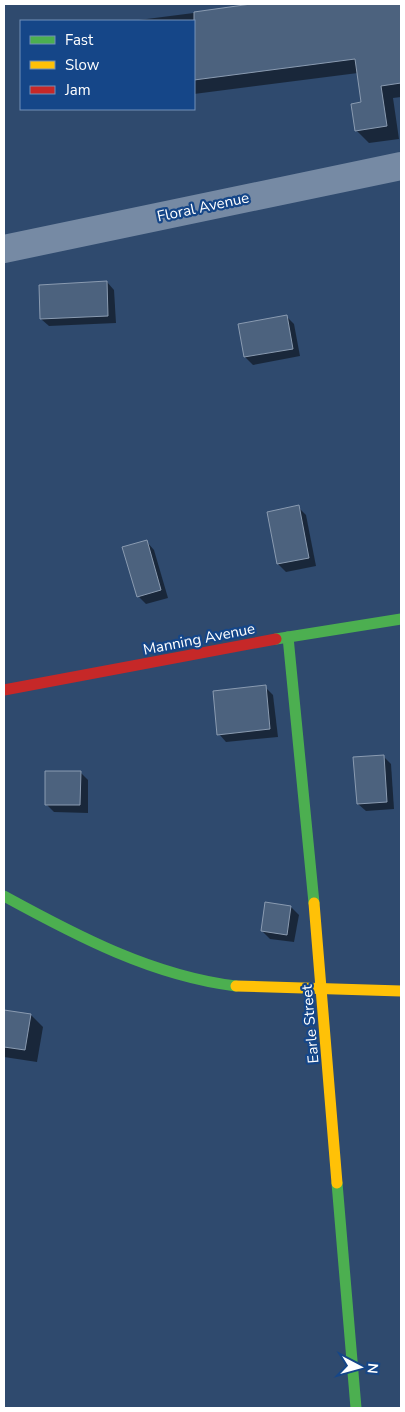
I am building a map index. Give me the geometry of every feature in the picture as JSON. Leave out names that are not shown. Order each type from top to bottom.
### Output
[{"type":"street","name":"Floral Avenue","points":[[4,249],[401,166]]},
{"type":"street","name":"Manning Avenue","points":[[4,690],[288,637],[401,619]]},
{"type":"street","name":"Earle Street","points":[[288,637],[309,837],[356,1408]]},
{"type":"street","points":[[4,896],[106,949],[165,971],[220,984],[250,987],[401,991]]},
{"type":"building","points":[[251,4],[401,4],[401,83],[381,86],[387,126],[355,131],[351,104],[361,102],[355,59],[195,80],[194,12]]},
{"type":"building","points":[[107,281],[108,316],[40,319],[39,285]]},
{"type":"building","points":[[287,315],[293,349],[244,357],[238,324]]},
{"type":"building","points":[[299,505],[309,558],[277,564],[267,512]]},
{"type":"building","points":[[147,540],[161,590],[137,597],[122,547]]},
{"type":"building","points":[[266,685],[270,729],[217,735],[213,691]]},
{"type":"building","points":[[384,755],[387,802],[357,804],[353,757]]},
{"type":"building","points":[[45,771],[81,771],[80,805],[45,805]]},
{"type":"building","points":[[265,902],[291,906],[287,935],[261,931]]},
{"type":"building","points":[[4,1010],[31,1014],[25,1050],[4,1047]]},
{"type":"traffic: fast","points":[[276,639],[401,619]]},
{"type":"traffic: fast","points":[[288,637],[314,903]]},
{"type":"traffic: fast","points":[[4,896],[59,926],[145,964],[205,981],[236,986]]},
{"type":"traffic: fast","points":[[337,1183],[356,1408]]},
{"type":"traffic: slow","points":[[314,903],[337,1183]]},
{"type":"traffic: slow","points":[[236,986],[401,991]]},
{"type":"traffic: jam","points":[[4,690],[276,639]]}]
